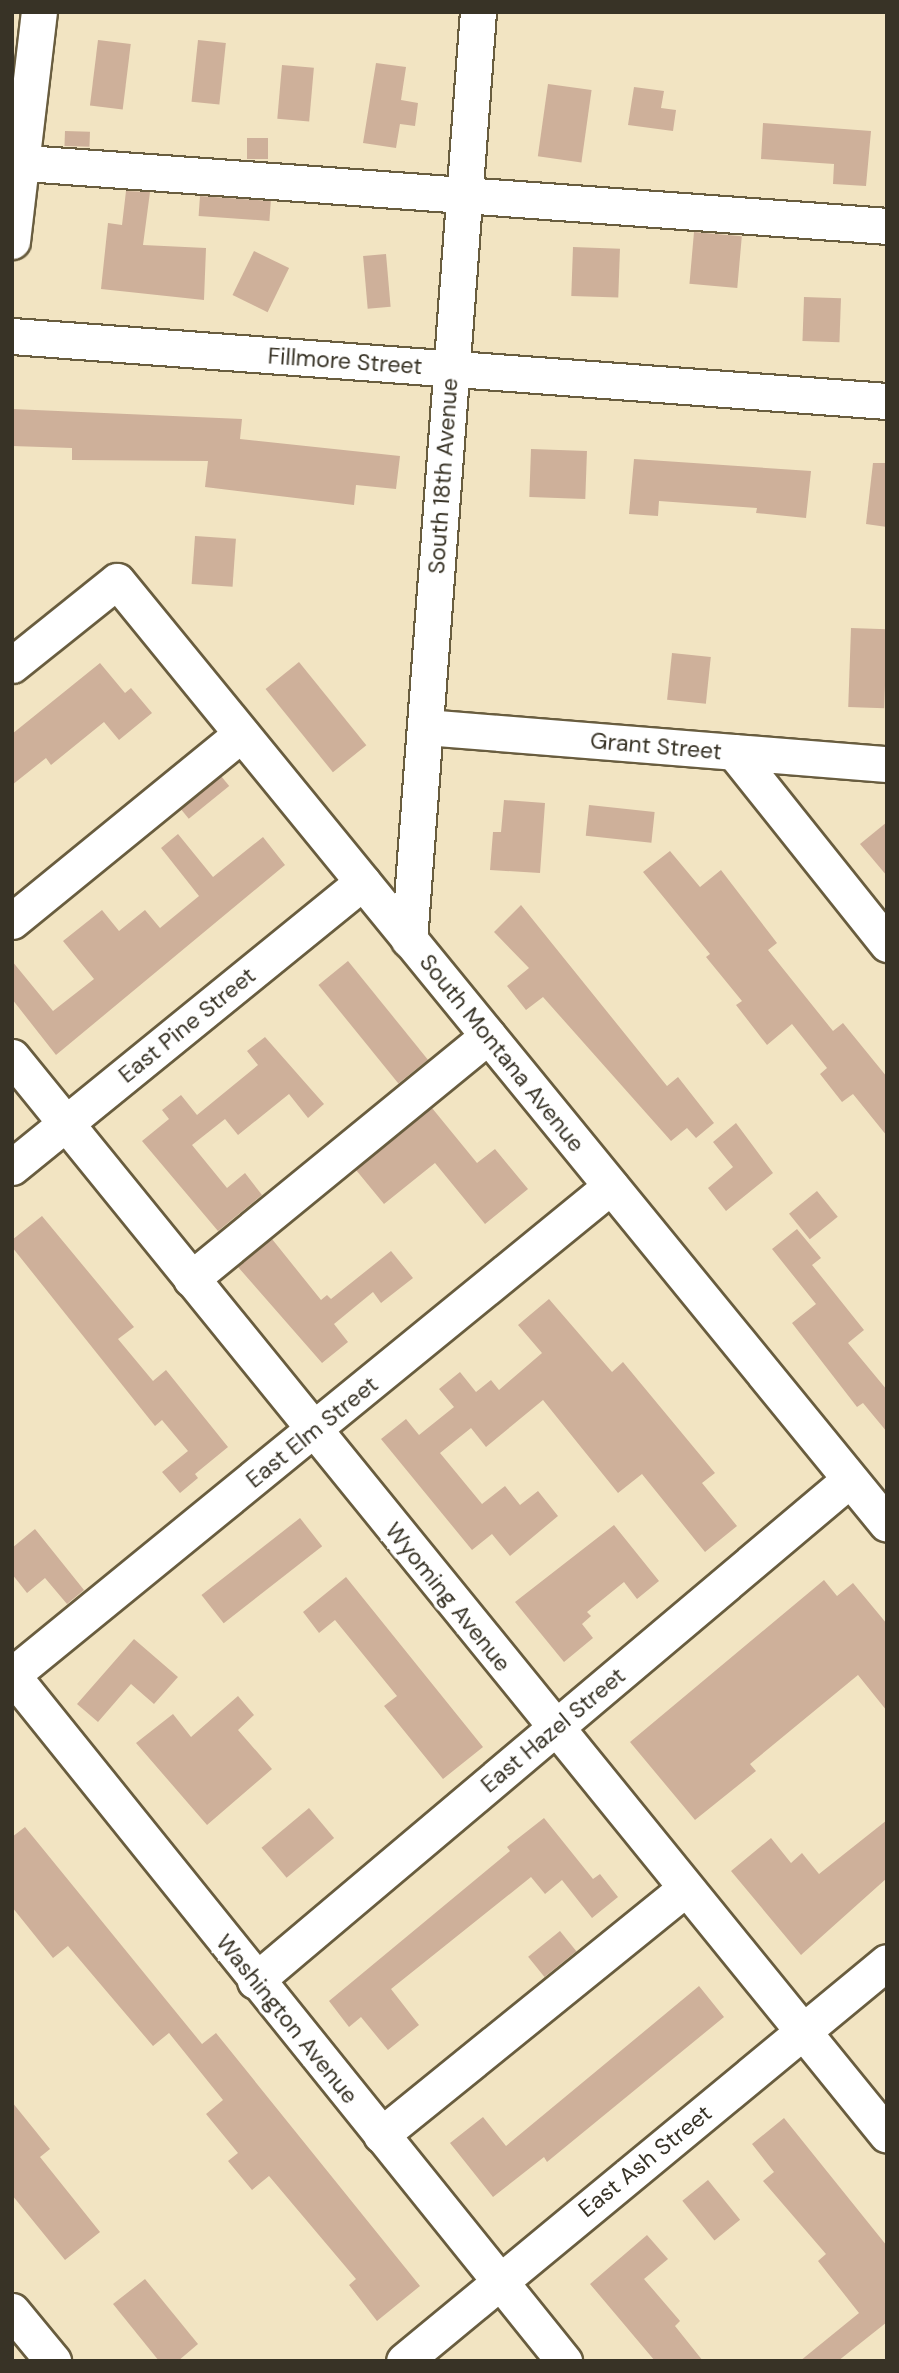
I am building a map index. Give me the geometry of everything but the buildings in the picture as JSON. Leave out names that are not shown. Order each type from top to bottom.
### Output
[{"type":"street","points":[[12,242],[17,163],[39,12]]},
{"type":"street","name":"South 18th Avenue","points":[[409,940],[478,12]]},
{"type":"street","points":[[17,163],[464,198],[887,226]]},
{"type":"street","name":"Fillmore Street","points":[[12,336],[887,401]]},
{"type":"street","name":"South Montana Avenue","points":[[12,665],[117,581],[887,1524]]},
{"type":"street","name":"Grant Street","points":[[425,727],[887,764]]},
{"type":"street","points":[[12,920],[241,734]]},
{"type":"street","points":[[734,752],[887,944]]},
{"type":"street","name":"East Pine Street","points":[[12,1167],[363,882]]},
{"type":"street","points":[[191,1279],[488,1036]]},
{"type":"street","name":"Wyoming Avenue","points":[[12,1057],[554,1729],[887,2135]]},
{"type":"street","name":"East Elm Street","points":[[12,1675],[611,1186]]},
{"type":"street","name":"East Hazel Street","points":[[255,1981],[850,1479]]},
{"type":"street","name":"Washington Avenue","points":[[12,1675],[255,1981],[564,2361]]},
{"type":"street","points":[[381,2135],[685,1889]]},
{"type":"street","name":"East Ash Street","points":[[404,2361],[887,1962]]},
{"type":"street","points":[[12,2311],[53,2361]]}]
